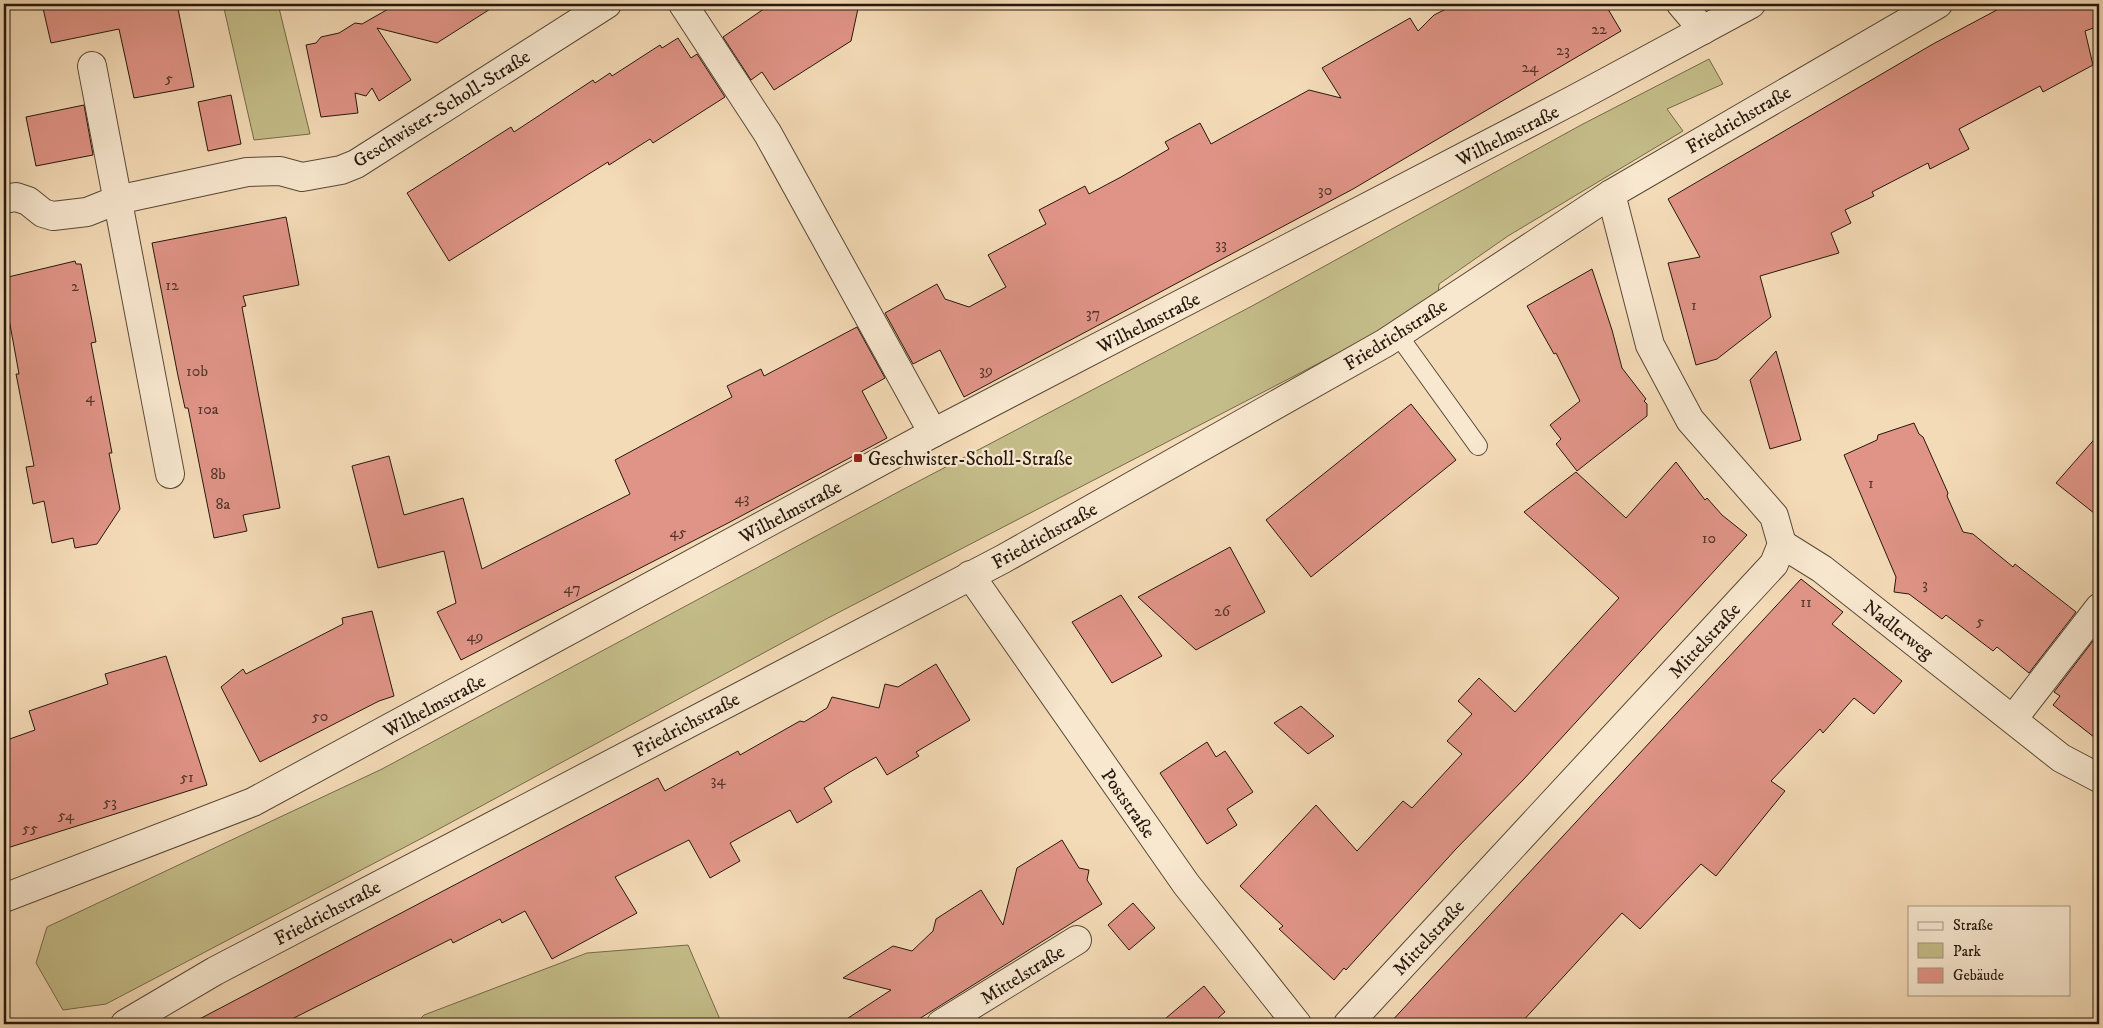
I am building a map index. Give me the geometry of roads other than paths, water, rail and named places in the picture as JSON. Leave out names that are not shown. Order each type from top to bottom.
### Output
[{"type":"street","name":"Geschwister-Scholl-Straße","points":[[4,199],[16,197],[22,199],[53,216],[87,212],[117,200],[247,172],[280,171],[302,178],[341,170],[356,164],[607,4]]},
{"type":"street","points":[[1681,4],[1702,30]]},
{"type":"street","name":"Wilhelmstraße","points":[[4,898],[253,802],[933,433],[1565,105],[1751,4]]},
{"type":"street","name":"Friedrichstraße","points":[[125,1024],[215,971],[1046,535],[1398,335],[1611,194],[1938,4]]},
{"type":"street","points":[[688,6],[768,134],[933,433]]},
{"type":"street","points":[[92,66],[170,474]]},
{"type":"street","points":[[1611,194],[1650,346],[1690,420],[1774,516],[1782,544]]},
{"type":"street","name":"Nadlerweg","points":[[1782,544],[1822,569],[2061,758],[2099,778]]},
{"type":"street","name":"Mittelstraße","points":[[1348,1024],[1774,564],[1782,544]]},
{"type":"street","name":"Poststraße","points":[[970,575],[1186,884],[1297,1024]]},
{"type":"street","points":[[2013,719],[2099,608]]},
{"type":"street","name":"Mittelstraße","points":[[941,1024],[1078,940]]},
{"type":"lane","points":[[1398,335],[1478,446]]},
{"type":"place","name":"Geschwister-Scholl-Straße","points":[[858,458]]}]
